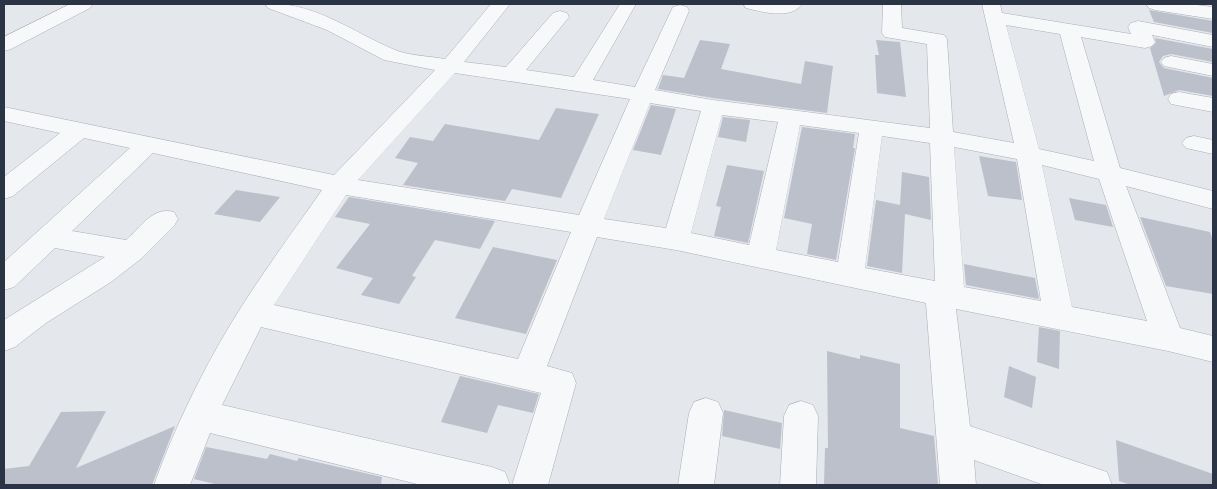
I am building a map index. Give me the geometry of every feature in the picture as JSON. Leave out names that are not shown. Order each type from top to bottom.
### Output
[{"type":"street","points":[[4,45],[84,4]]},
{"type":"street","points":[[274,4],[334,26],[384,53],[450,66],[580,84],[713,107],[942,137],[1028,154],[1213,200]]},
{"type":"street","points":[[172,485],[200,415],[231,352],[254,313],[339,185],[450,66],[501,4]]},
{"type":"street","points":[[580,84],[616,4]]},
{"type":"street","points":[[752,4],[784,8],[789,8],[793,4]]},
{"type":"street","points":[[892,4],[892,33],[937,39],[942,137],[945,295],[953,437],[958,485]]},
{"type":"street","points":[[1155,4],[1213,13]]},
{"type":"street","points":[[1059,316],[1028,154],[992,10],[1069,31],[1145,42],[1138,27],[1213,41]]},
{"type":"street","points":[[528,376],[587,224],[641,95],[680,11]]},
{"type":"street","points":[[511,75],[560,17]]},
{"type":"street","points":[[4,31],[24,34]]},
{"type":"street","points":[[1069,31],[1109,173],[1168,338]]},
{"type":"street","points":[[1170,62],[1213,70]]},
{"type":"street","points":[[1179,99],[1213,105]]},
{"type":"street","points":[[676,240],[713,107]]},
{"type":"street","points":[[8,118],[80,130],[339,185],[676,240],[1168,338],[1213,349]]},
{"type":"street","points":[[760,258],[790,118]]},
{"type":"street","points":[[850,275],[872,127]]},
{"type":"street","points":[[4,190],[80,130]]},
{"type":"street","points":[[4,280],[148,144]]},
{"type":"street","points":[[4,338],[45,307],[91,281],[132,251],[164,219]]},
{"type":"street","points":[[49,237],[132,251]]},
{"type":"street","points":[[254,313],[560,383],[530,485]]},
{"type":"street","points":[[696,485],[706,413]]},
{"type":"street","points":[[200,415],[492,485]]},
{"type":"street","points":[[798,485],[801,416]]},
{"type":"street","points":[[953,437],[1094,485]]},
{"type":"building","points":[[1149,10],[1213,21],[1213,33],[1154,22]]},
{"type":"building","points":[[1155,38],[1213,49],[1213,62],[1171,54],[1163,56],[1159,62],[1164,68],[1213,78],[1213,96],[1179,90],[1164,96],[1150,48],[1156,43]]},
{"type":"building","points":[[700,40],[730,44],[721,69],[801,84],[805,61],[833,66],[827,113],[658,89],[663,75],[684,78]]},
{"type":"building","points":[[876,40],[900,42],[906,97],[877,93],[875,55],[879,55]]},
{"type":"building","points":[[651,105],[676,109],[661,155],[633,150]]},
{"type":"building","points":[[556,108],[599,114],[561,198],[512,189],[505,201],[403,185],[418,163],[395,158],[410,137],[433,141],[445,124],[539,140]]},
{"type":"building","points":[[723,117],[750,120],[746,142],[718,137]]},
{"type":"building","points":[[802,127],[855,134],[853,148],[855,148],[836,260],[807,254],[812,224],[784,218]]},
{"type":"building","points":[[979,156],[1016,162],[1022,200],[988,196]]},
{"type":"building","points":[[727,165],[764,171],[748,243],[714,236],[721,207],[716,206]]},
{"type":"building","points":[[902,172],[929,177],[931,220],[905,214],[902,273],[867,266],[876,200],[900,205]]},
{"type":"building","points":[[236,190],[280,197],[260,222],[214,214]]},
{"type":"building","points":[[349,197],[495,221],[480,249],[435,240],[412,276],[416,277],[399,304],[361,295],[373,278],[336,268],[370,224],[335,217]]},
{"type":"building","points":[[1069,198],[1106,205],[1113,227],[1075,220]]},
{"type":"building","points":[[1140,217],[1210,232],[1213,241],[1213,294],[1166,286]]},
{"type":"building","points":[[493,247],[557,260],[526,334],[455,318]]},
{"type":"building","points":[[964,264],[1035,278],[1039,299],[966,285]]},
{"type":"building","points":[[1039,327],[1060,331],[1059,369],[1037,362]]},
{"type":"building","points":[[827,351],[860,359],[860,355],[900,364],[900,428],[934,436],[938,485],[824,485],[825,448],[828,448]]},
{"type":"building","points":[[1009,366],[1036,377],[1032,408],[1004,397]]},
{"type":"building","points":[[460,376],[539,394],[533,413],[498,405],[487,433],[441,422]]},
{"type":"building","points":[[724,410],[782,423],[780,449],[722,436]]},
{"type":"building","points":[[106,411],[76,468],[175,426],[152,485],[4,485],[4,469],[29,466],[61,412]]},
{"type":"building","points":[[1116,440],[1213,474],[1213,485],[1131,485],[1119,481]]},
{"type":"building","points":[[206,447],[267,459],[270,454],[297,461],[299,458],[382,477],[381,485],[219,485],[194,479]]}]
